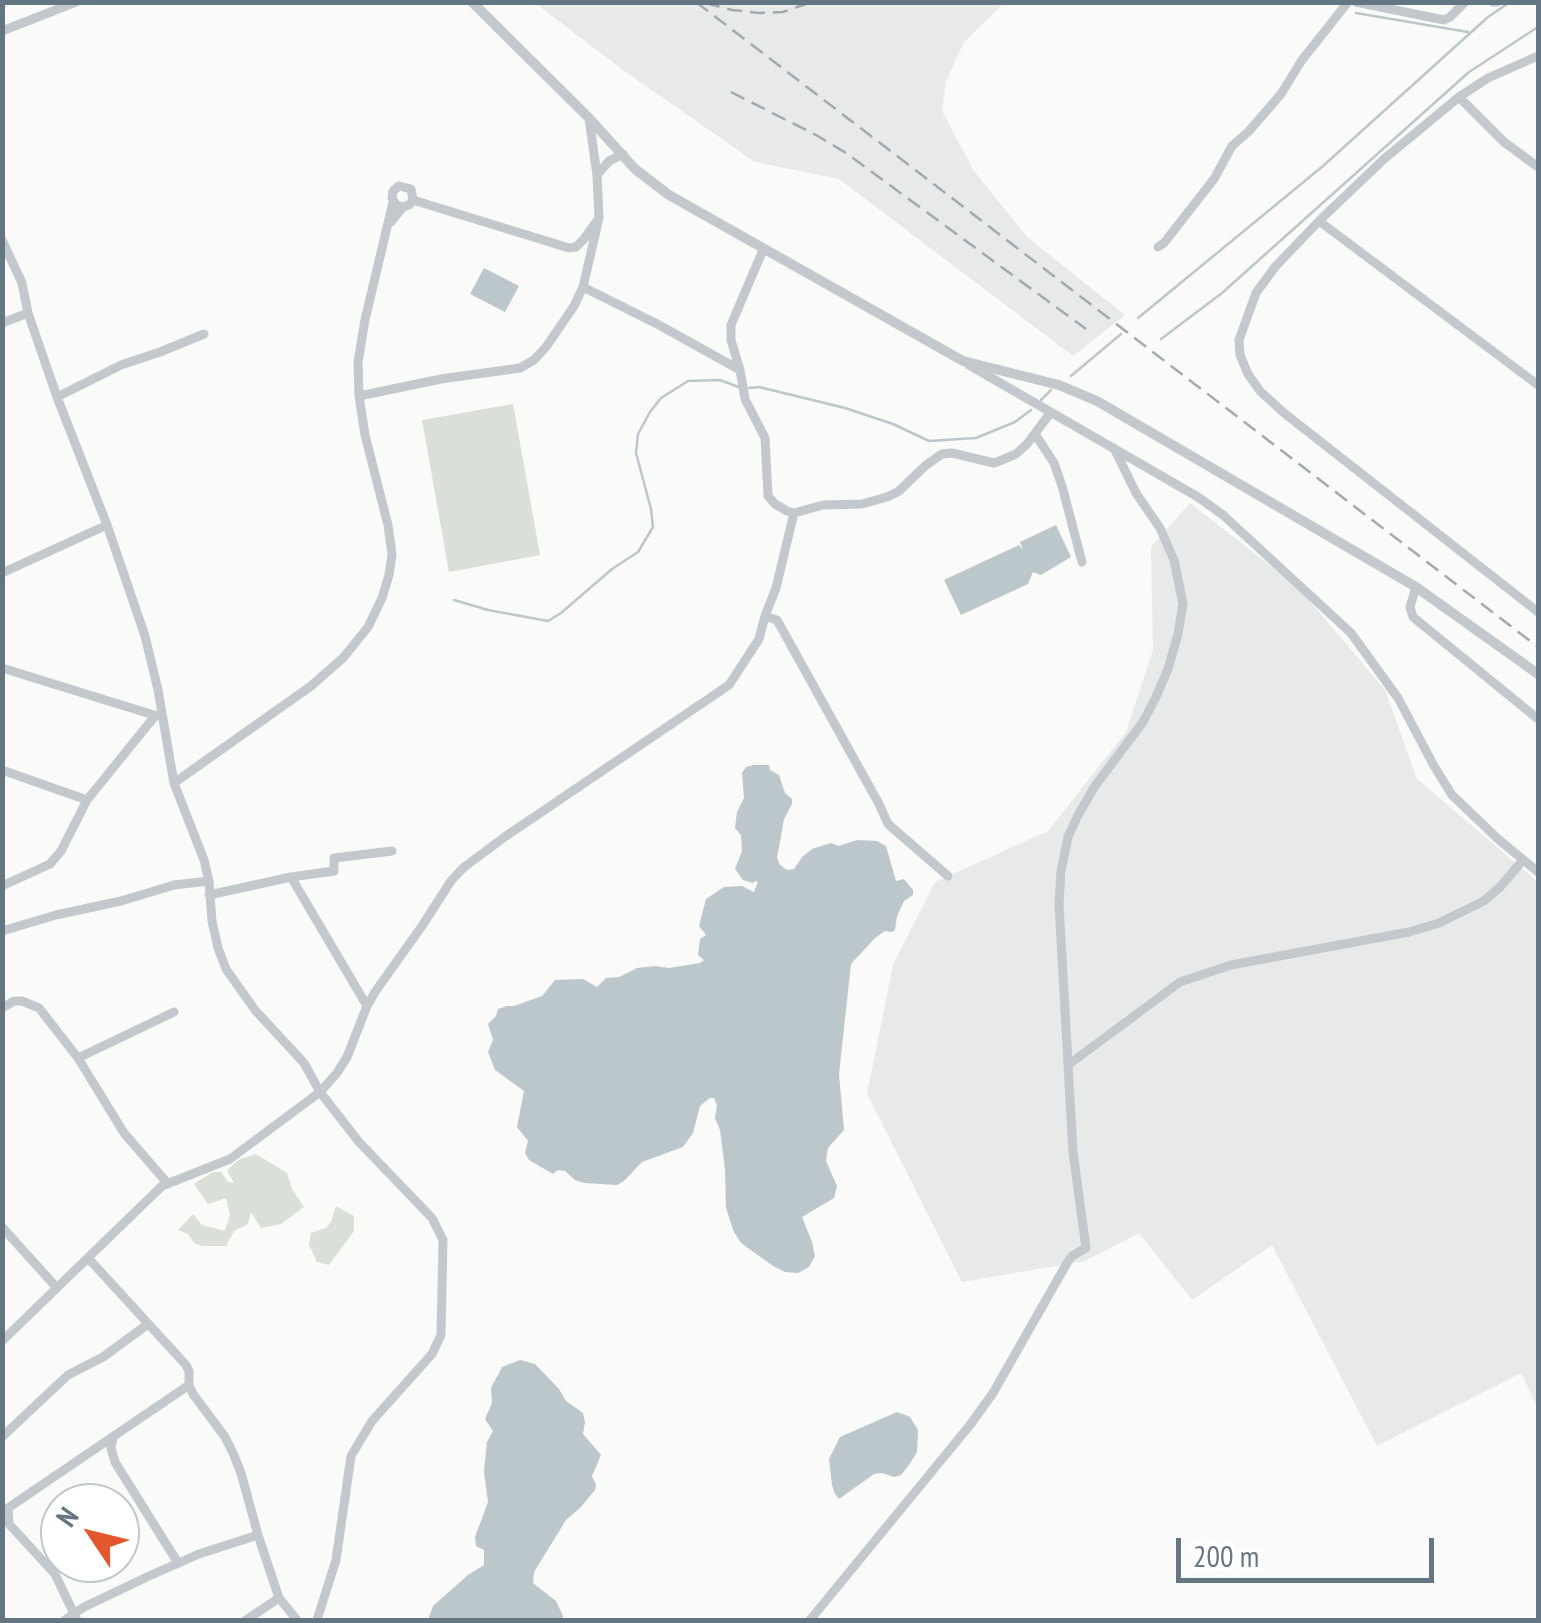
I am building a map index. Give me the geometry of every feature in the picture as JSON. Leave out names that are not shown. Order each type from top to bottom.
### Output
[{"type":"street","points":[[2,31],[76,2]]},
{"type":"street","points":[[472,2],[635,169],[668,196],[963,361],[1222,514],[1351,633],[1398,698],[1452,795],[1538,872]]},
{"type":"street","points":[[1158,247],[1214,179],[1232,146],[1282,94],[1302,60],[1348,2]]},
{"type":"street","points":[[1356,2],[1444,20],[1465,2]]},
{"type":"street","points":[[1538,56],[1488,78],[1458,97],[1319,220],[1274,267],[1256,293],[1239,340],[1248,374],[1284,413],[1538,612]]},
{"type":"street","points":[[1458,97],[1504,142],[1538,167]]},
{"type":"street","points":[[358,396],[528,365],[546,347],[583,287],[599,218],[598,175],[589,118]]},
{"type":"street","points":[[598,175],[609,161],[623,154]]},
{"type":"street","points":[[398,205],[392,194],[399,186],[411,189],[413,200]]},
{"type":"street","points":[[174,782],[311,686],[344,658],[368,626],[382,598],[392,555],[365,436],[358,396],[358,362],[389,224],[398,205],[413,200],[569,248],[584,239],[599,218]]},
{"type":"street","points":[[1319,220],[1538,385]]},
{"type":"street","points":[[2,240],[22,283],[28,313],[145,636],[158,690],[158,717],[174,782],[200,846],[218,948],[226,969],[255,1010],[304,1064],[320,1092],[359,1142],[432,1218],[443,1240],[442,1335],[432,1354],[372,1421],[351,1456],[336,1560],[317,1620]]},
{"type":"street","points":[[762,250],[732,324],[731,340],[745,399],[765,438],[768,496],[775,504],[794,513],[887,497],[942,454],[994,463],[1016,454],[1051,412]]},
{"type":"street","points":[[583,287],[659,325],[741,374]]},
{"type":"street","points":[[2,322],[28,313]]},
{"type":"street","points":[[58,397],[120,366],[204,334]]},
{"type":"street","points":[[963,361],[1059,384],[1098,401],[1416,587],[1538,674]]},
{"type":"street","points":[[1036,434],[1054,462],[1082,562]]},
{"type":"street","points":[[810,1620],[970,1426],[1067,1263],[1086,1248],[1073,1152],[1059,904],[1061,871],[1068,838],[1095,786],[1155,700],[1173,652],[1183,604],[1174,560],[1160,528],[1136,493],[1114,448]]},
{"type":"street","points":[[2,1341],[156,1192],[230,1159],[320,1092],[347,1057],[367,1006],[463,868],[729,685],[759,639],[794,513]]},
{"type":"street","points":[[2,573],[107,525]]},
{"type":"street","points":[[1416,587],[1410,606],[1414,617],[1538,719]]},
{"type":"street","points":[[764,616],[777,620],[888,824],[948,876]]},
{"type":"street","points":[[2,668],[158,717]]},
{"type":"street","points":[[2,886],[56,858],[87,800],[158,717]]},
{"type":"street","points":[[2,770],[87,800]]},
{"type":"street","points":[[210,895],[334,870],[334,858],[392,851]]},
{"type":"street","points":[[1068,1065],[1180,982],[1231,965],[1439,923],[1484,901],[1523,860]]},
{"type":"street","points":[[291,877],[367,1006]]},
{"type":"street","points":[[2,931],[174,885],[209,881]]},
{"type":"street","points":[[2,1008],[22,1001],[39,1008],[78,1058],[124,1133],[168,1184]]},
{"type":"street","points":[[78,1058],[174,1012]]},
{"type":"street","points":[[2,1227],[57,1288]]},
{"type":"street","points":[[89,1259],[186,1365],[189,1385],[225,1437],[242,1473],[279,1598],[297,1620]]},
{"type":"street","points":[[2,1437],[68,1375],[102,1357],[148,1324]]},
{"type":"street","points":[[189,1385],[8,1508],[8,1524],[55,1574],[72,1619],[115,1592],[178,1563],[258,1535]]},
{"type":"street","points":[[113,1438],[114,1462],[178,1563]]},
{"type":"street","points":[[246,1620],[279,1598]]},
{"type":"shaded area","points":[[535,3],[1004,3],[964,42],[946,81],[942,111],[974,171],[1027,237],[1125,315],[1073,356],[839,179],[755,162]]},
{"type":"shaded area","points":[[484,268],[519,286],[505,312],[470,294]]},
{"type":"shaded area","points":[[513,404],[540,555],[449,572],[422,420]]},
{"type":"shaded area","points":[[1190,503],[1299,588],[1385,690],[1417,779],[1538,882],[1538,1409],[1521,1373],[1377,1446],[1272,1245],[1192,1300],[1139,1233],[1085,1261],[962,1282],[867,1094],[893,965],[935,882],[1048,831],[1126,732],[1153,650],[1151,547]]},
{"type":"shaded area","points":[[1056,525],[1071,557],[1041,575],[1033,572],[1028,584],[961,615],[944,580],[1019,545],[1023,550],[1020,542]]},
{"type":"shaded area","points":[[754,765],[769,765],[792,799],[784,819],[777,858],[780,865],[794,869],[812,849],[831,843],[839,846],[857,840],[877,841],[886,846],[896,881],[904,879],[913,890],[897,916],[895,930],[875,938],[851,964],[839,1074],[844,1130],[828,1148],[826,1161],[837,1186],[834,1198],[802,1217],[815,1256],[809,1267],[798,1273],[773,1266],[741,1243],[734,1232],[726,1208],[725,1169],[714,1098],[700,1106],[693,1133],[683,1147],[642,1162],[617,1185],[584,1183],[565,1171],[553,1174],[529,1160],[525,1153],[528,1141],[517,1127],[524,1091],[495,1070],[488,1052],[493,1040],[488,1024],[498,1009],[542,996],[555,980],[583,979],[597,987],[606,978],[619,977],[637,968],[669,968],[704,960],[698,955],[700,939],[706,935],[699,926],[706,899],[724,887],[742,886],[754,892],[758,882],[743,880],[735,869],[742,851],[741,835],[735,828],[744,798],[742,773]]},
{"type":"shaded area","points":[[256,1154],[287,1173],[304,1207],[281,1224],[261,1228],[251,1212],[248,1224],[234,1231],[226,1246],[202,1246],[178,1230],[193,1214],[202,1225],[225,1231],[230,1215],[226,1198],[208,1204],[194,1184],[213,1172],[221,1172],[228,1182],[234,1183],[227,1170],[240,1159]]},
{"type":"shaded area","points":[[336,1206],[354,1216],[354,1231],[329,1265],[317,1262],[309,1245],[311,1233],[326,1228]]},
{"type":"shaded area","points":[[520,1360],[535,1364],[566,1401],[583,1413],[583,1434],[601,1455],[592,1476],[595,1490],[566,1520],[534,1572],[533,1583],[556,1601],[562,1620],[428,1620],[433,1606],[484,1565],[484,1550],[476,1546],[475,1537],[488,1502],[484,1472],[487,1442],[493,1431],[485,1419],[492,1403],[491,1388],[502,1367]]},
{"type":"shaded area","points":[[897,1412],[910,1417],[918,1430],[917,1452],[909,1465],[894,1477],[874,1474],[839,1499],[832,1485],[829,1459],[840,1437]]},
{"type":"waterway","points":[[1138,318],[1323,166],[1488,17],[1510,2]]},
{"type":"waterway","points":[[1356,13],[1468,32]]},
{"type":"waterway","points":[[1161,339],[1222,293],[1469,72],[1538,27]]},
{"type":"waterway","points":[[1071,376],[1121,334]]},
{"type":"waterway","points":[[454,600],[548,621],[561,613],[638,552],[653,527],[636,453],[638,434],[661,398],[688,381],[720,380],[741,388]]},
{"type":"waterway","points":[[749,388],[759,387],[845,408],[929,441],[976,438],[1015,422],[1031,410]]},
{"type":"waterway","points":[[1041,400],[1051,390]]},
{"type":"railway","points":[[696,2],[1538,647]]},
{"type":"railway","points":[[705,3],[759,13],[783,12],[812,2]]},
{"type":"railway","points":[[731,92],[846,153],[1086,329]]}]
